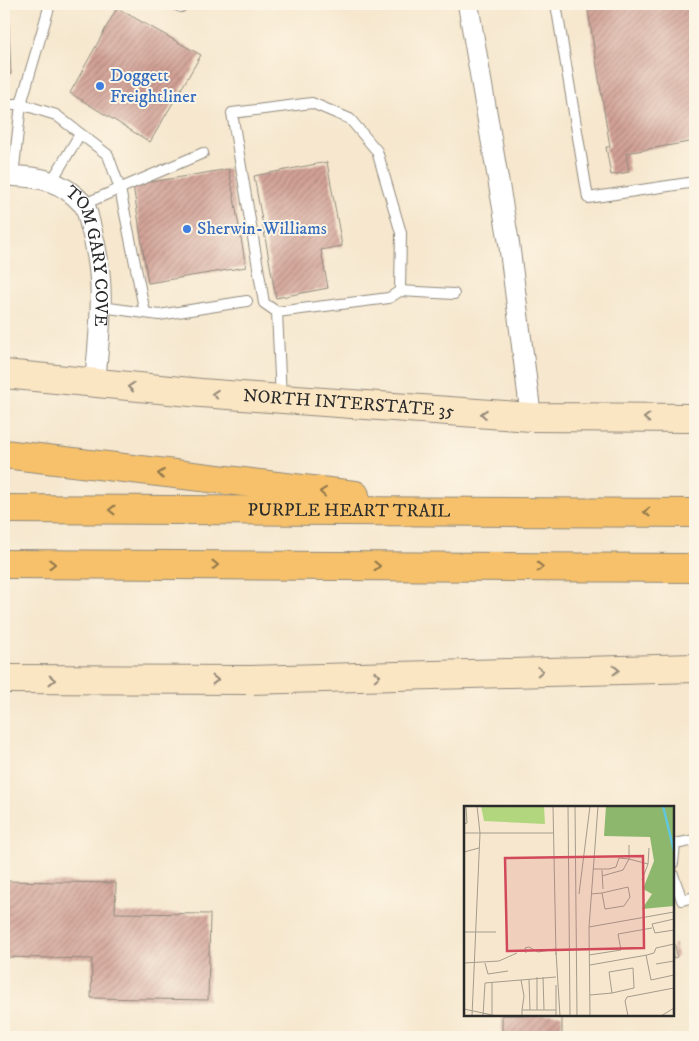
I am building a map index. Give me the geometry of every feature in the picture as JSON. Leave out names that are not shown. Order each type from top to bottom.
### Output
[{"type":"highway","points":[[4,454],[225,482],[510,512]]},
{"type":"highway","name":"PURPLE HEART TRAIL","points":[[4,509],[695,513]]},
{"type":"highway","points":[[4,564],[695,568]]},
{"type":"main road","name":"NORTH INTERSTATE 35","points":[[4,374],[281,399],[531,417],[695,418]]},
{"type":"main road","points":[[4,679],[249,680],[695,672]]},
{"type":"street","points":[[468,4],[509,242],[531,417]]},
{"type":"street","name":"TOM GARY COVE","points":[[13,176],[41,177],[64,187],[84,204],[99,255],[102,307],[95,383]]},
{"type":"lane","points":[[13,176],[20,104],[50,4]]},
{"type":"lane","points":[[556,4],[588,198],[695,182]]},
{"type":"lane","points":[[400,291],[401,233],[377,151],[350,119],[312,103],[232,112],[264,302],[276,312],[389,298],[400,291],[454,294]]},
{"type":"lane","points":[[4,104],[20,104],[56,115],[108,154],[120,189],[145,313]]},
{"type":"lane","points":[[51,182],[80,134]]},
{"type":"lane","points":[[84,204],[203,154]]},
{"type":"lane","points":[[102,307],[159,315],[247,301]]},
{"type":"lane","points":[[276,312],[281,399]]},
{"type":"lane","points":[[674,854],[675,844],[695,840]]},
{"type":"lane","points":[[674,878],[682,900],[695,897]]},
{"type":"building","points":[[4,4],[8,4],[11,74],[4,74]]},
{"type":"building","points":[[587,4],[695,4],[695,141],[626,153],[629,172],[611,175],[606,147],[610,147]]},
{"type":"building","points":[[117,8],[201,55],[150,142],[70,93]]},
{"type":"building","points":[[327,162],[342,246],[321,250],[328,288],[276,298],[254,176]]},
{"type":"building","points":[[229,169],[246,267],[148,283],[133,185]]},
{"type":"building","points":[[4,881],[116,883],[115,913],[210,914],[208,1000],[91,998],[92,959],[4,957]]},
{"type":"building","points":[[674,944],[675,944],[677,957],[674,958]]},
{"type":"building","points":[[502,1016],[562,1016],[562,1037],[502,1037]]},
{"type":"place","name":"Doggett Freightliner","points":[[100,86]]},
{"type":"place","name":"Sherwin-Williams","points":[[187,229]]}]
